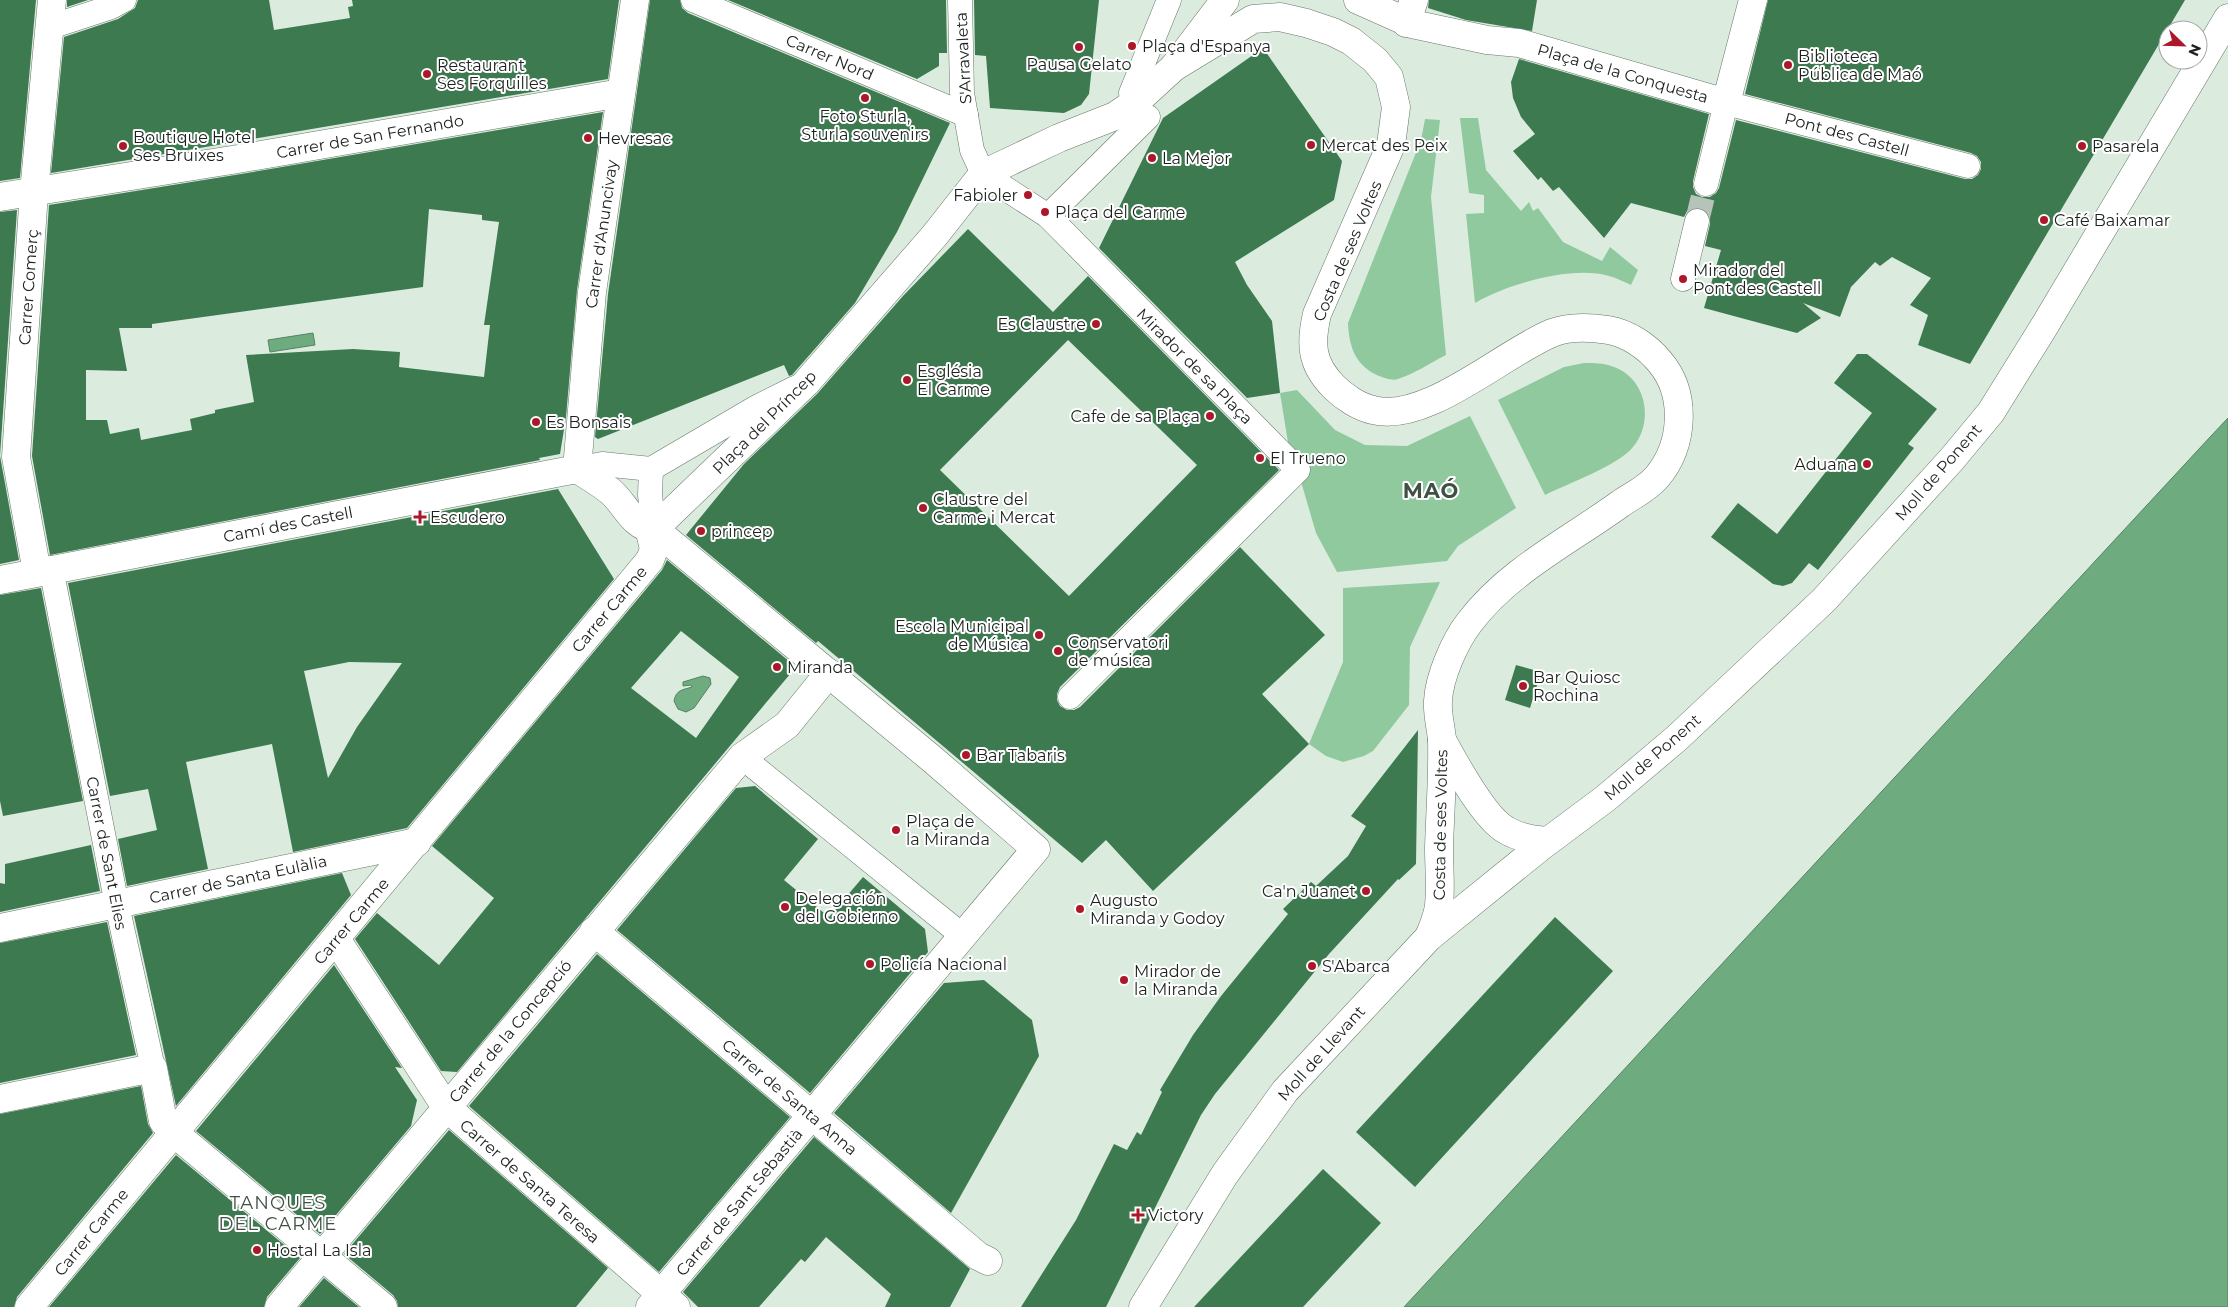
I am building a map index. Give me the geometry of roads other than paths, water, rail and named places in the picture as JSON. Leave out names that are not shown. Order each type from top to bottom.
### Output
[{"type":"street","name":"Carrer Comerç","points":[[44,570],[16,457],[34,192],[52,0]]},
{"type":"street","points":[[50,27],[111,7],[124,0]]},
{"type":"street","name":"Carrer d'Anuncivay","points":[[577,469],[592,292],[635,0]]},
{"type":"street","name":"Carrer Nord","points":[[693,0],[966,115]]},
{"type":"street","name":"S'Arravaleta","points":[[960,0],[962,93],[972,150],[983,174]]},
{"type":"street","points":[[983,174],[1139,104],[1169,0]]},
{"type":"street","points":[[1048,216],[1139,104],[1174,67],[1225,0]]},
{"type":"street","points":[[1706,184],[1753,0]]},
{"type":"street","points":[[1361,1],[1410,11]]},
{"type":"street","name":"Plaça de la Conquesta","points":[[1410,11],[1487,40],[1519,43],[1726,103]]},
{"type":"street","name":"Costa de ses Voltes","points":[[1174,67],[1253,19],[1280,17],[1333,32],[1351,41],[1375,60],[1389,77],[1396,107],[1391,145],[1317,314],[1312,339],[1320,367],[1327,379],[1356,404],[1373,411],[1394,412],[1412,408],[1434,400],[1553,333],[1586,326],[1619,332],[1648,349],[1662,364],[1672,381],[1679,421],[1676,442],[1668,460],[1656,478],[1641,491],[1555,547],[1497,592],[1468,624],[1442,676],[1437,702],[1442,740],[1438,885],[1440,904],[1429,937]]},
{"type":"street","name":"Moll de Ponent","points":[[1547,841],[1606,798],[1677,738],[1824,600],[1952,459],[1991,412],[2228,18]]},
{"type":"street","name":"Carrer de San Fernando","points":[[0,197],[238,159],[621,93]]},
{"type":"street","name":"Pont des Castell","points":[[1726,103],[1968,166]]},
{"type":"street","name":"Mirador de sa Plaça","points":[[983,174],[1048,216],[1298,470],[1070,697]]},
{"type":"street","name":"Plaça del Príncep","points":[[651,529],[806,383],[935,235],[983,174]]},
{"type":"street","points":[[1683,279],[1697,221]]},
{"type":"street","points":[[577,469],[602,464],[651,469],[755,408],[806,383]]},
{"type":"street","points":[[577,469],[612,492],[630,517],[651,529],[829,673],[1036,849],[958,943],[742,757],[787,724],[829,673]]},
{"type":"street","name":"Camí des Castell","points":[[0,580],[44,570],[577,469]]},
{"type":"street","points":[[651,469],[651,529]]},
{"type":"street","name":"Carrer Carme","points":[[29,1307],[650,560],[654,549],[651,529]]},
{"type":"street","name":"Carrer de Sant Elies","points":[[44,570],[163,1121],[173,1132]]},
{"type":"street","name":"Costa de ses Voltes","points":[[1442,740],[1478,800],[1505,830],[1526,839],[1547,841]]},
{"type":"street","name":"Carrer de la Concepció","points":[[279,1307],[742,757]]},
{"type":"street","name":"Moll de Llevant","points":[[1143,1307],[1225,1174],[1285,1091],[1429,937],[1547,841]]},
{"type":"street","name":"Carrer de Santa Eulàlia","points":[[0,928],[417,842]]},
{"type":"street","name":"Carrer de Santa Anna","points":[[594,931],[978,1256],[988,1261]]},
{"type":"street","name":"Carrer de Santa Teresa","points":[[336,939],[446,1107],[662,1303]]},
{"type":"street","name":"Carrer de Sant Sebastià","points":[[662,1303],[812,1115],[958,943]]},
{"type":"street","points":[[0,1098],[153,1068]]},
{"type":"street","points":[[173,1132],[383,1307]]},
{"type":"tunnel","points":[[1697,221],[1706,184]]},
{"type":"place","name":"Plaça d'Espanya","points":[[1132,46]]},
{"type":"place","name":"Pausa Gelato","points":[[1079,47]]},
{"type":"place","name":"Biblioteca Pública de Maó","points":[[1788,65]]},
{"type":"place","name":"Restaurant Ses Forquilles","points":[[427,74]]},
{"type":"place","name":"Foto Sturla, Sturla souvenirs","points":[[865,98]]},
{"type":"place","name":"Hevresac","points":[[588,138]]},
{"type":"place","name":"Mercat des Peix","points":[[1311,145]]},
{"type":"place","name":"Boutique Hotel Ses Bruixes","points":[[123,146]]},
{"type":"place","name":"Pasarela","points":[[2082,146]]},
{"type":"place","name":"La Mejor","points":[[1152,158]]},
{"type":"place","name":"Fabioler","points":[[1028,195]]},
{"type":"place","name":"Plaça del Carme","points":[[1045,212]]},
{"type":"place","name":"Café Baixamar","points":[[2044,220]]},
{"type":"place","name":"Mirador del Pont des Castell","points":[[1683,279]]},
{"type":"place","name":"Es Claustre","points":[[1096,324]]},
{"type":"place","name":"Església El Carme","points":[[907,380]]},
{"type":"place","name":"Cafe de sa Plaça","points":[[1210,416]]},
{"type":"place","name":"Es Bonsais","points":[[536,422]]},
{"type":"place","name":"El Trueno","points":[[1260,458]]},
{"type":"place","name":"Aduana","points":[[1867,464]]},
{"type":"place","name":"Claustre del Carme i Mercat","points":[[923,508]]},
{"type":"place","name":"Escudero","points":[[420,517]]},
{"type":"place","name":"princep","points":[[701,531]]},
{"type":"place","name":"Escola Municipal de Música","points":[[1039,635]]},
{"type":"place","name":"Conservatori de música","points":[[1058,651]]},
{"type":"place","name":"Miranda","points":[[777,667]]},
{"type":"place","name":"Bar Quiosc Rochina","points":[[1523,686]]},
{"type":"place","name":"Bar Tabaris","points":[[966,755]]},
{"type":"place","name":"Plaça de la Miranda","points":[[896,830]]},
{"type":"place","name":"Ca'n Juanet","points":[[1366,891]]},
{"type":"place","name":"Delegación del Gobierno","points":[[785,907]]},
{"type":"place","name":"Augusto Miranda y Godoy","points":[[1080,909]]},
{"type":"place","name":"Policía Nacional","points":[[870,964]]},
{"type":"place","name":"S'Abarca","points":[[1312,966]]},
{"type":"place","name":"Mirador de la Miranda","points":[[1124,980]]},
{"type":"place","name":"Victory","points":[[1138,1215]]},
{"type":"place","name":"Hostal La Isla","points":[[257,1250]]},
{"type":"district","name":"MAÓ","points":[[1431,491]]},
{"type":"district","name":"TANQUES DEL CARME","points":[[278,1213]]}]
